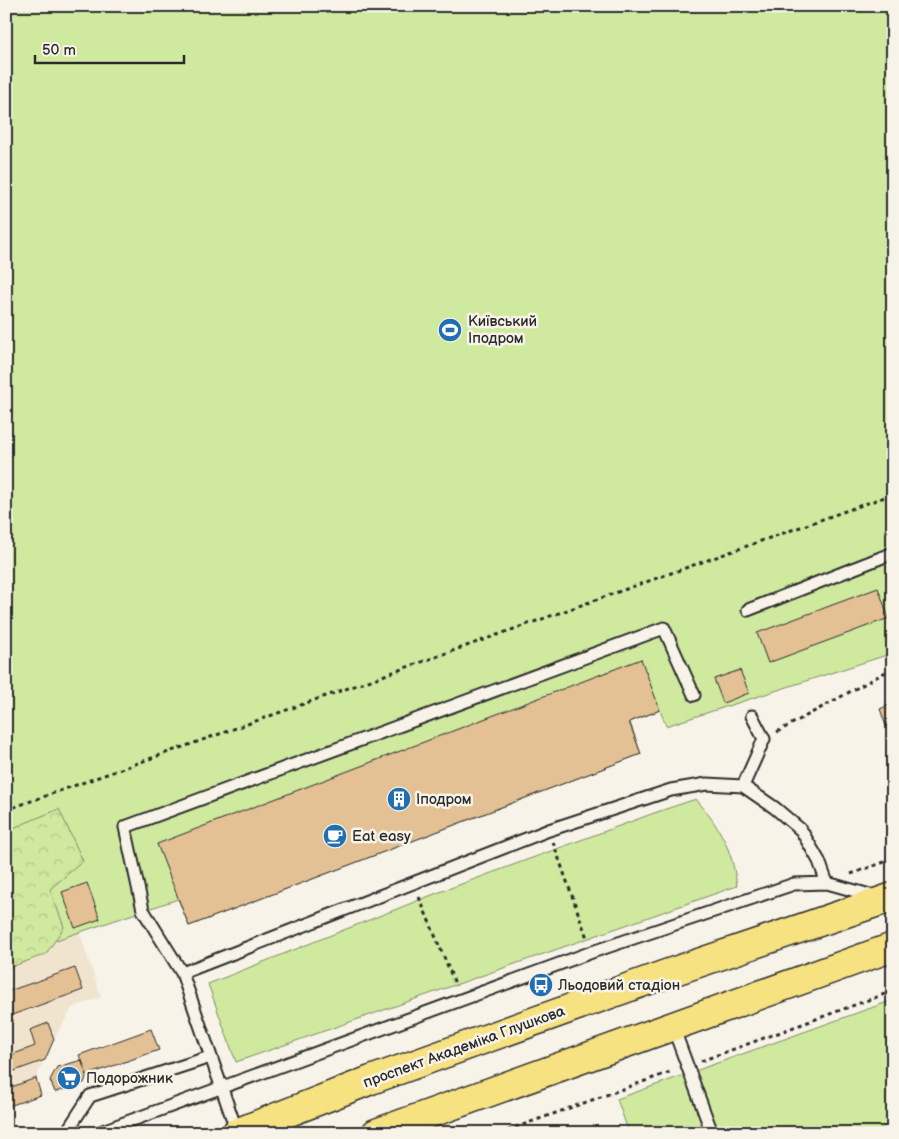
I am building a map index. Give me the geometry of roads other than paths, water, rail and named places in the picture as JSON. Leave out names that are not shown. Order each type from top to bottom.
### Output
[{"type":"highway","name":"проспект Академіка Глушкова","points":[[237,1133],[371,1080],[622,990],[889,898]]},
{"type":"highway","points":[[376,1133],[893,947]]},
{"type":"lane","points":[[748,610],[893,553]]},
{"type":"lane","points":[[237,1133],[182,974],[143,910],[126,827],[664,628],[694,695]]},
{"type":"lane","points":[[743,786],[764,739],[752,716]]},
{"type":"lane","points":[[182,974],[549,830],[671,790],[708,784],[743,786],[776,808],[801,830],[819,861],[827,883]]},
{"type":"lane","points":[[97,1133],[221,1086],[265,1072],[592,952],[794,884],[827,883],[889,898]]},
{"type":"lane","points":[[672,1027],[712,1133]]},
{"type":"lane","points":[[66,1133],[90,1096],[210,1057]]},
{"type":"place","name":"Київський Іподром","points":[[450,330]]},
{"type":"place","name":"Іподром","points":[[399,799]]},
{"type":"place","name":"Eat easy","points":[[335,836]]},
{"type":"place","name":"Льодовий стадіон","points":[[541,985]]},
{"type":"place","name":"Подорожник","points":[[69,1078]]}]
